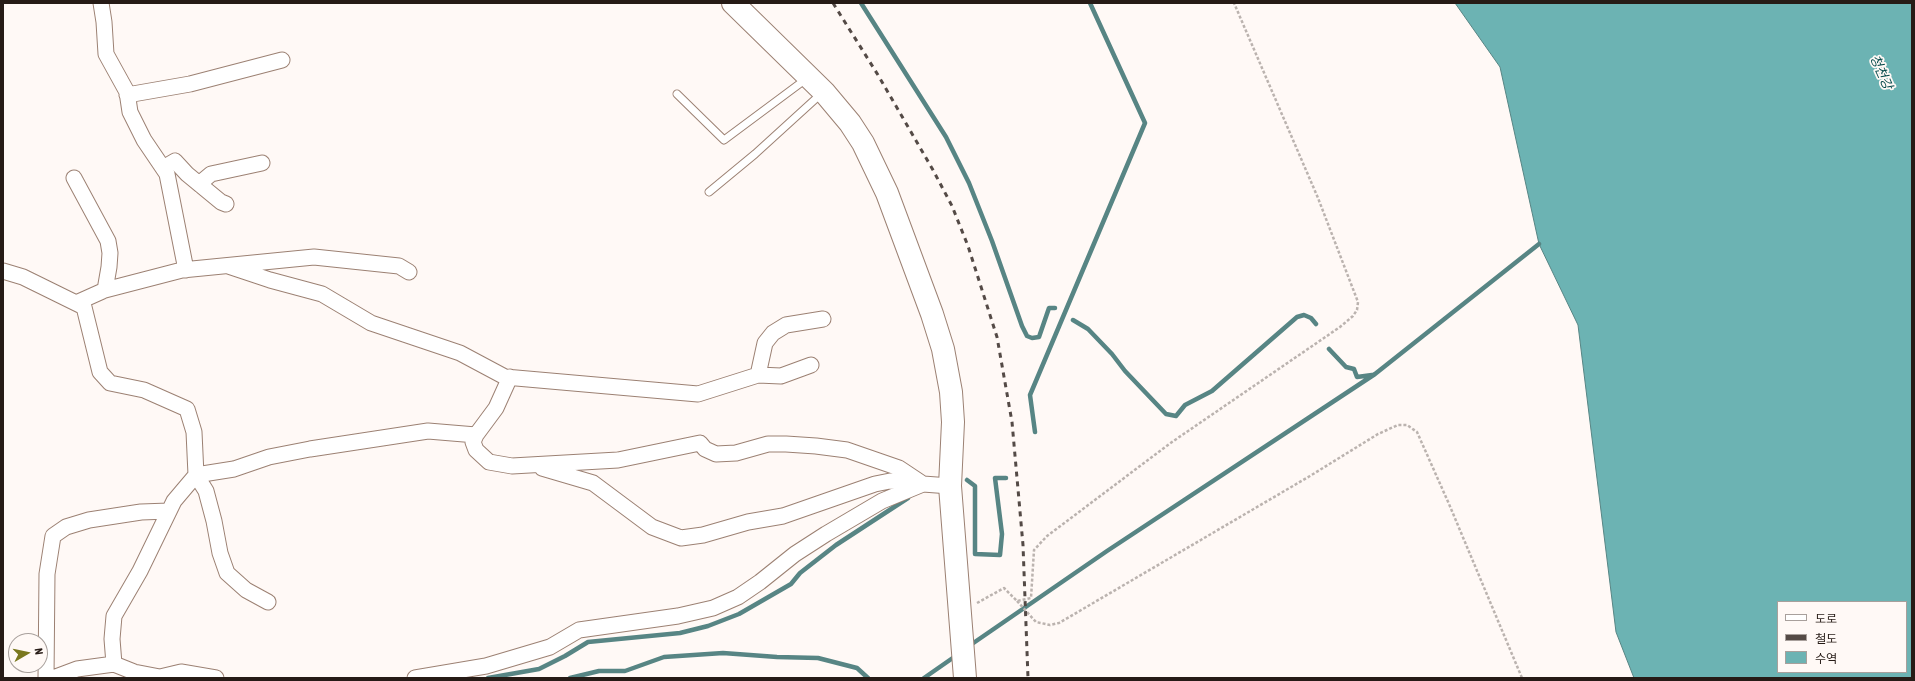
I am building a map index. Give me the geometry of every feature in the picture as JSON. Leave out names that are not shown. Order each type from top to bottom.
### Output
[{"type":"main road","points":[[733,3],[816,85],[850,123],[876,168],[887,193],[932,314],[943,349],[951,392],[953,422],[950,486],[964,671]]},
{"type":"street","points":[[101,3],[106,54],[127,96],[130,112],[144,140],[167,174],[186,270]]},
{"type":"street","points":[[127,96],[190,84],[282,60]]},
{"type":"street","points":[[163,168],[176,161],[199,184],[221,202],[226,204]]},
{"type":"street","points":[[199,184],[211,174],[262,163]]},
{"type":"street","points":[[74,178],[108,241],[110,253],[105,290]]},
{"type":"street","points":[[76,303],[105,290],[186,270],[314,257],[399,266],[409,272]]},
{"type":"street","points":[[228,266],[270,280],[322,294],[371,323],[460,353],[505,377],[698,394],[758,375],[781,376],[811,365]]},
{"type":"street","points":[[3,271],[23,277],[84,307],[100,372],[110,383],[144,390],[187,409],[194,432],[196,475],[206,491],[220,553],[227,573],[246,590],[268,602]]},
{"type":"street","points":[[758,375],[765,343],[772,333],[786,325],[823,319]]},
{"type":"street","points":[[510,377],[496,408],[476,435],[473,442],[476,450],[489,462],[512,466],[618,460],[700,443],[705,449],[716,454],[736,453],[768,444],[786,444],[847,450],[899,468],[923,484]]},
{"type":"street","points":[[114,664],[112,640],[114,616],[140,571],[174,501],[196,475],[234,469],[268,457],[310,449],[428,431],[476,435]]},
{"type":"street","points":[[534,465],[593,483],[652,527],[681,538],[703,535],[748,522],[783,516],[817,505],[855,490],[890,481],[950,486]]},
{"type":"street","points":[[414,678],[486,666],[550,647],[579,630],[678,616],[713,608],[738,597],[760,582],[795,554],[826,534],[882,501],[923,484]]},
{"type":"street","points":[[46,678],[48,574],[53,536],[66,527],[89,520],[141,512],[169,511]]},
{"type":"street","points":[[53,678],[77,669],[114,664],[134,672],[160,677],[181,672],[216,678]]},
{"type":"lane","points":[[677,94],[724,140],[816,85]]},
{"type":"lane","points":[[708,192],[755,154],[816,85]]},
{"type":"path","points":[[1017,601],[1031,598],[1034,550],[1047,536],[1172,442],[1340,328],[1353,316],[1357,310],[1358,302],[1318,198],[1234,3]]},
{"type":"path","points":[[960,624],[1004,588],[1036,622],[1050,625],[1059,623],[1310,476],[1378,434],[1398,425],[1407,425],[1417,432],[1522,678]]},
{"type":"water","name":"청천강","points":[[1455,3],[1912,3],[1912,678],[1634,678],[1616,632],[1578,325],[1539,244],[1500,67]]},
{"type":"waterway","points":[[861,3],[946,137],[969,183],[1027,336],[1032,338],[1039,337],[1049,308],[1055,308]]},
{"type":"waterway","points":[[1035,432],[1030,395],[1145,123],[1090,3]]},
{"type":"waterway","points":[[969,646],[1107,551],[1375,374],[1539,244]]},
{"type":"waterway","points":[[1073,320],[1088,329],[1166,414],[1176,416],[1185,405],[1212,391],[1297,317],[1304,315],[1311,318],[1316,324]]},
{"type":"waterway","points":[[1329,349],[1346,367],[1354,369],[1357,377],[1372,375]]},
{"type":"waterway","points":[[967,480],[975,486],[975,554],[1000,555],[1002,534],[995,478],[1006,478]]},
{"type":"waterway","points":[[488,678],[539,669],[588,642],[680,633],[708,626],[739,614],[791,584],[800,573],[836,545],[908,498]]},
{"type":"waterway","points":[[570,678],[599,671],[625,671],[664,657],[723,653],[818,658],[857,668],[868,678]]},
{"type":"waterway","points":[[924,678],[957,655]]},
{"type":"railway","points":[[833,3],[878,75],[952,206],[968,246],[997,337],[1012,422],[1023,545],[1028,678]]}]
